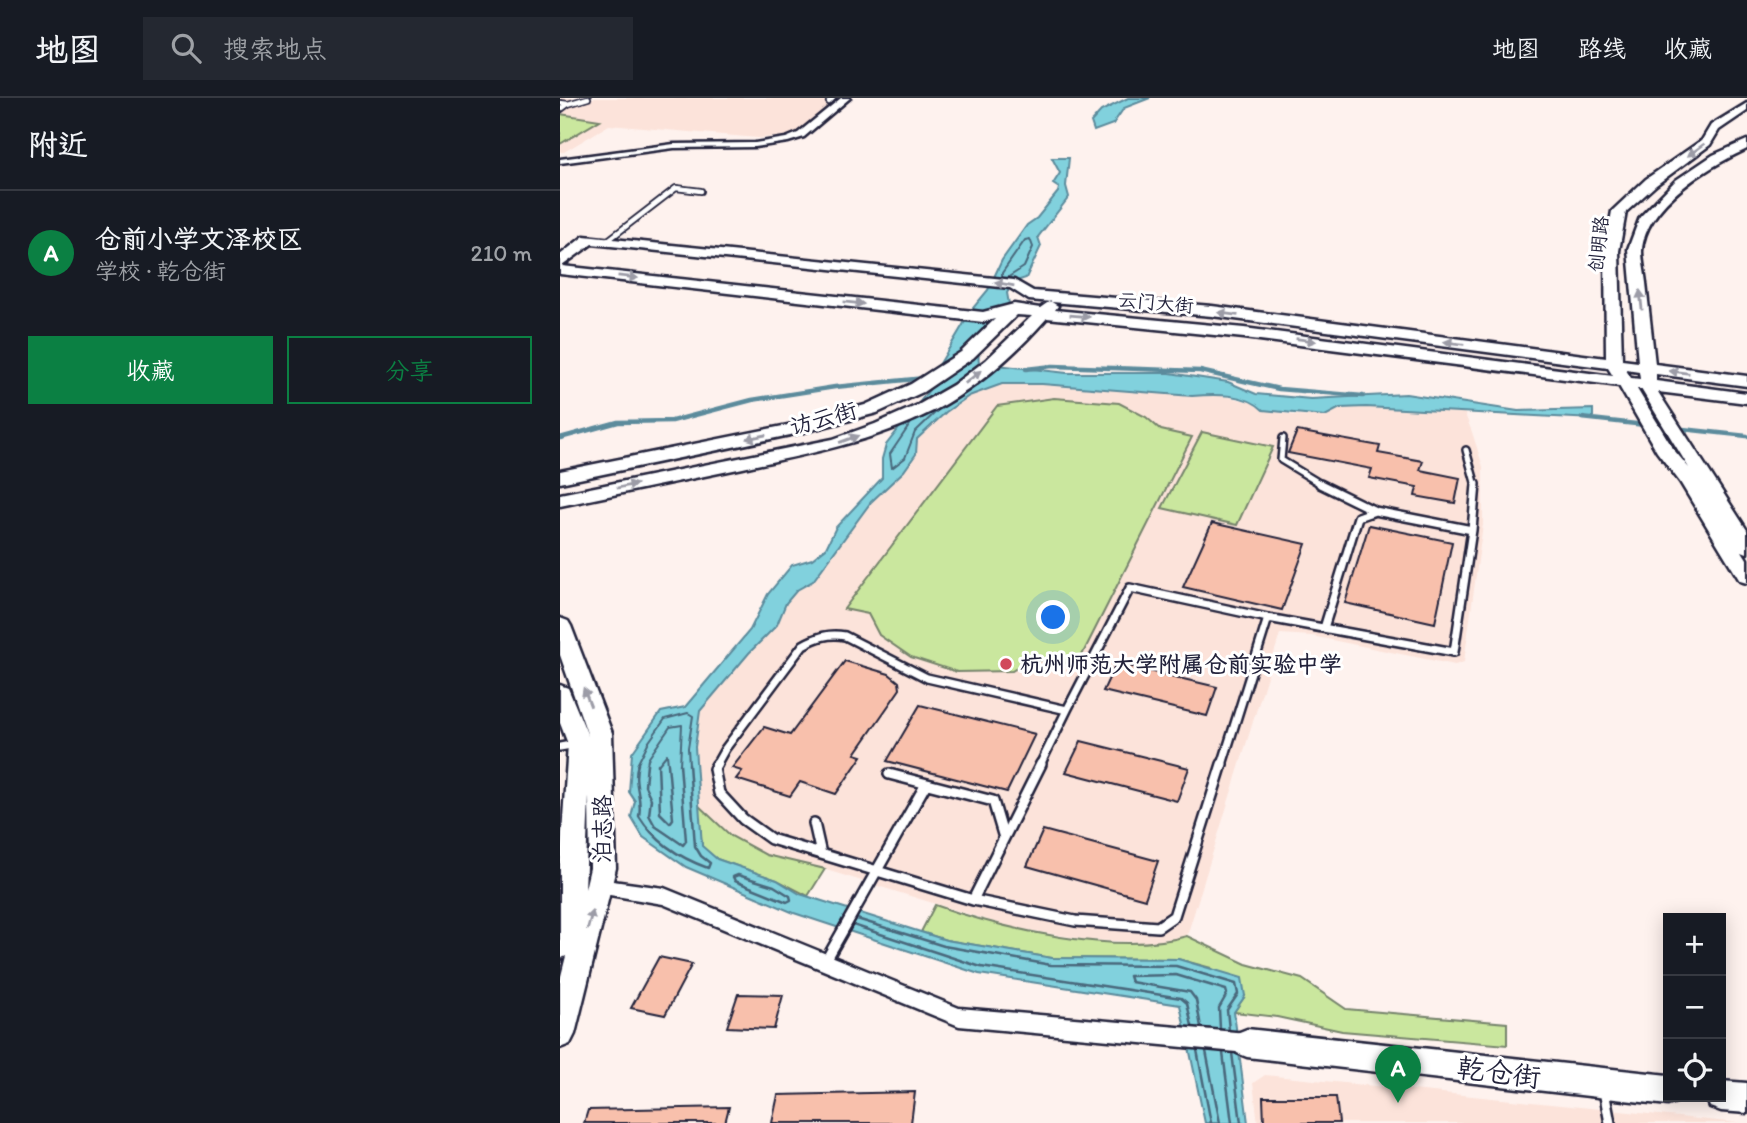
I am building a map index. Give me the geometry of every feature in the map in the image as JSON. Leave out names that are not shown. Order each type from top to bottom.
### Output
[{"type":"main road","name":"创明路","points":[[1614,364],[1612,251],[1619,211],[1651,182],[1706,142],[1715,128],[1747,106]]},
{"type":"main road","name":"创明路","points":[[1747,144],[1717,158],[1681,183],[1647,217],[1635,249],[1648,377],[1658,405],[1747,546]]},
{"type":"main road","name":"云门大街","points":[[562,264],[589,239],[1014,284],[1029,295],[1212,311],[1614,364],[1648,377],[1747,398]]},
{"type":"main road","points":[[562,264],[607,241]]},
{"type":"main road","name":"云门大街","points":[[562,264],[983,317],[1013,310],[1244,332],[1624,382],[1648,377],[1747,381]]},
{"type":"main road","name":"访云街","points":[[560,477],[839,419],[892,399],[917,388],[967,355],[1029,295]]},
{"type":"main road","name":"访云街","points":[[560,500],[838,443],[925,409],[966,383],[1018,340],[1058,297]]},
{"type":"main road","points":[[1614,364],[1662,446],[1688,479],[1747,576]]},
{"type":"main road","name":"泊志路","points":[[560,626],[600,733],[603,868],[560,1034]]},
{"type":"main road","name":"泊志路","points":[[560,694],[570,745],[572,895],[560,946]]},
{"type":"main road","name":"乾仓街","points":[[1247,1043],[1663,1090]]},
{"type":"main road","points":[[1726,1096],[1747,1098]]},
{"type":"street","points":[[560,161],[666,146],[755,145],[788,141],[801,135],[846,98]]},
{"type":"street","points":[[598,887],[664,896],[830,954],[959,1017],[1247,1043]]},
{"type":"lane","points":[[560,110],[568,104],[588,98]]},
{"type":"lane","points":[[560,103],[568,104]]},
{"type":"lane","points":[[607,241],[676,188],[701,191]]},
{"type":"lane","points":[[1283,438],[1280,460],[1319,486],[1352,497],[1375,511],[1472,530]]},
{"type":"lane","points":[[973,900],[1130,588],[1268,618],[1454,652],[1476,485],[1466,450]]},
{"type":"lane","points":[[1325,628],[1354,525],[1358,517],[1375,511]]},
{"type":"lane","points":[[1067,710],[928,678],[837,634],[814,638],[803,645],[749,716],[714,769],[719,793],[743,818],[771,839],[973,900],[1076,921],[1158,927],[1174,916],[1268,618]]},
{"type":"lane","points":[[889,774],[993,801],[1004,838]]},
{"type":"lane","points":[[830,954],[926,784]]},
{"type":"lane","points":[[814,823],[821,854]]},
{"type":"lane","points":[[1602,1084],[1610,1123]]},
{"type":"shaded area","points":[[560,98],[839,98],[791,136],[758,138],[609,125],[560,152]]},
{"type":"shaded area","name":"杭州师范大学附属仓前实验中学","points":[[1002,384],[1042,384],[1192,396],[1215,394],[1256,403],[1263,410],[1293,415],[1325,416],[1340,408],[1366,407],[1464,412],[1472,432],[1483,467],[1483,524],[1464,662],[1455,665],[1312,636],[1280,634],[1187,936],[1164,943],[1088,940],[1010,927],[807,864],[766,855],[731,836],[698,805],[695,747],[700,711],[749,653],[777,625],[786,603],[797,590],[813,581],[871,502],[904,471],[916,454],[917,439],[946,412],[969,396]]},
{"type":"shaded area","points":[[1265,1075],[1738,1123],[1258,1123],[1253,1083]]},
{"type":"green space","points":[[560,114],[600,120],[560,144]]},
{"type":"green space","points":[[1054,398],[1119,403],[1146,417],[1161,430],[1192,437],[1077,665],[1046,659],[1012,671],[957,672],[911,657],[879,635],[868,614],[844,609],[997,406]]},
{"type":"green space","points":[[1202,432],[1273,447],[1237,525],[1162,508]]},
{"type":"green space","points":[[698,805],[731,836],[766,855],[825,869],[808,896],[777,880],[717,859],[706,851],[702,846]]},
{"type":"green space","points":[[935,905],[993,923],[1060,937],[1128,943],[1187,936],[1246,964],[1302,979],[1346,1009],[1507,1023],[1507,1045],[1342,1031],[1277,1017],[1234,1012],[1245,996],[1211,968],[1178,959],[1052,958],[946,940],[921,932]]},
{"type":"water","points":[[1128,98],[1150,98],[1124,108],[1113,124],[1094,131],[1091,122],[1101,111]]},
{"type":"water","points":[[1052,158],[1069,158],[1066,186],[1069,197],[1038,237],[1041,246],[1026,278],[1013,282],[1007,293],[1009,304],[983,339],[979,363],[1067,373],[1170,373],[1228,382],[1256,394],[1311,399],[1406,394],[1518,411],[1593,409],[1593,419],[1366,407],[1340,408],[1325,416],[1263,410],[1248,400],[1230,396],[1192,396],[1042,384],[1002,384],[969,396],[946,412],[917,439],[916,454],[904,471],[871,502],[813,581],[797,590],[786,603],[777,625],[749,653],[700,711],[695,747],[702,846],[717,859],[777,880],[800,894],[946,940],[1052,958],[1178,959],[1242,978],[1245,996],[1234,1012],[1248,1123],[1205,1123],[1180,1005],[979,974],[794,913],[686,867],[643,837],[631,817],[635,801],[629,792],[632,753],[661,712],[685,707],[750,630],[768,594],[792,565],[812,559],[826,548],[836,527],[882,478],[882,459],[886,445],[929,390],[932,377],[973,308],[988,290],[1002,260],[1027,225],[1037,218],[1058,192],[1059,188],[1053,184],[1060,173]]},
{"type":"building","points":[[1297,431],[1380,446],[1378,453],[1423,461],[1420,470],[1460,478],[1455,503],[1415,496],[1417,487],[1369,478],[1372,469],[1288,453]]},
{"type":"building","points":[[1212,523],[1306,544],[1282,610],[1183,587]]},
{"type":"building","points":[[1369,525],[1452,542],[1435,623],[1345,603]]},
{"type":"building","points":[[845,661],[889,674],[899,682],[900,689],[855,754],[862,756],[836,794],[800,782],[790,796],[736,779],[742,771],[732,768],[764,727],[790,735]]},
{"type":"building","points":[[1116,663],[1217,687],[1207,716],[1103,691]]},
{"type":"building","points":[[920,705],[1035,734],[1007,792],[887,761]]},
{"type":"building","points":[[1081,741],[1189,768],[1177,801],[1066,772]]},
{"type":"building","points":[[1043,830],[1158,861],[1145,899],[1027,866]]},
{"type":"building","points":[[659,957],[692,964],[665,1015],[631,1008]]},
{"type":"building","points":[[738,994],[783,995],[774,1029],[727,1027]]},
{"type":"building","points":[[915,1092],[911,1123],[772,1123],[778,1095]]},
{"type":"building","points":[[1263,1097],[1336,1097],[1339,1123],[1264,1123]]},
{"type":"building","points":[[729,1107],[725,1123],[584,1123],[588,1110]]},
{"type":"waterway","points":[[1026,369],[1053,366],[1200,371],[1279,389],[1363,396]]},
{"type":"waterway","points":[[560,438],[618,422],[672,421],[752,400],[835,387],[925,378]]},
{"type":"waterway","points":[[1582,418],[1645,425]]},
{"type":"waterway","points":[[1655,426],[1747,436]]},
{"type":"place","name":"杭州师范大学附属仓前实验中学","points":[[1006,664]]},
{"type":"place","name":"仓前小学文泽校区","points":[[1398,1103]]}]
